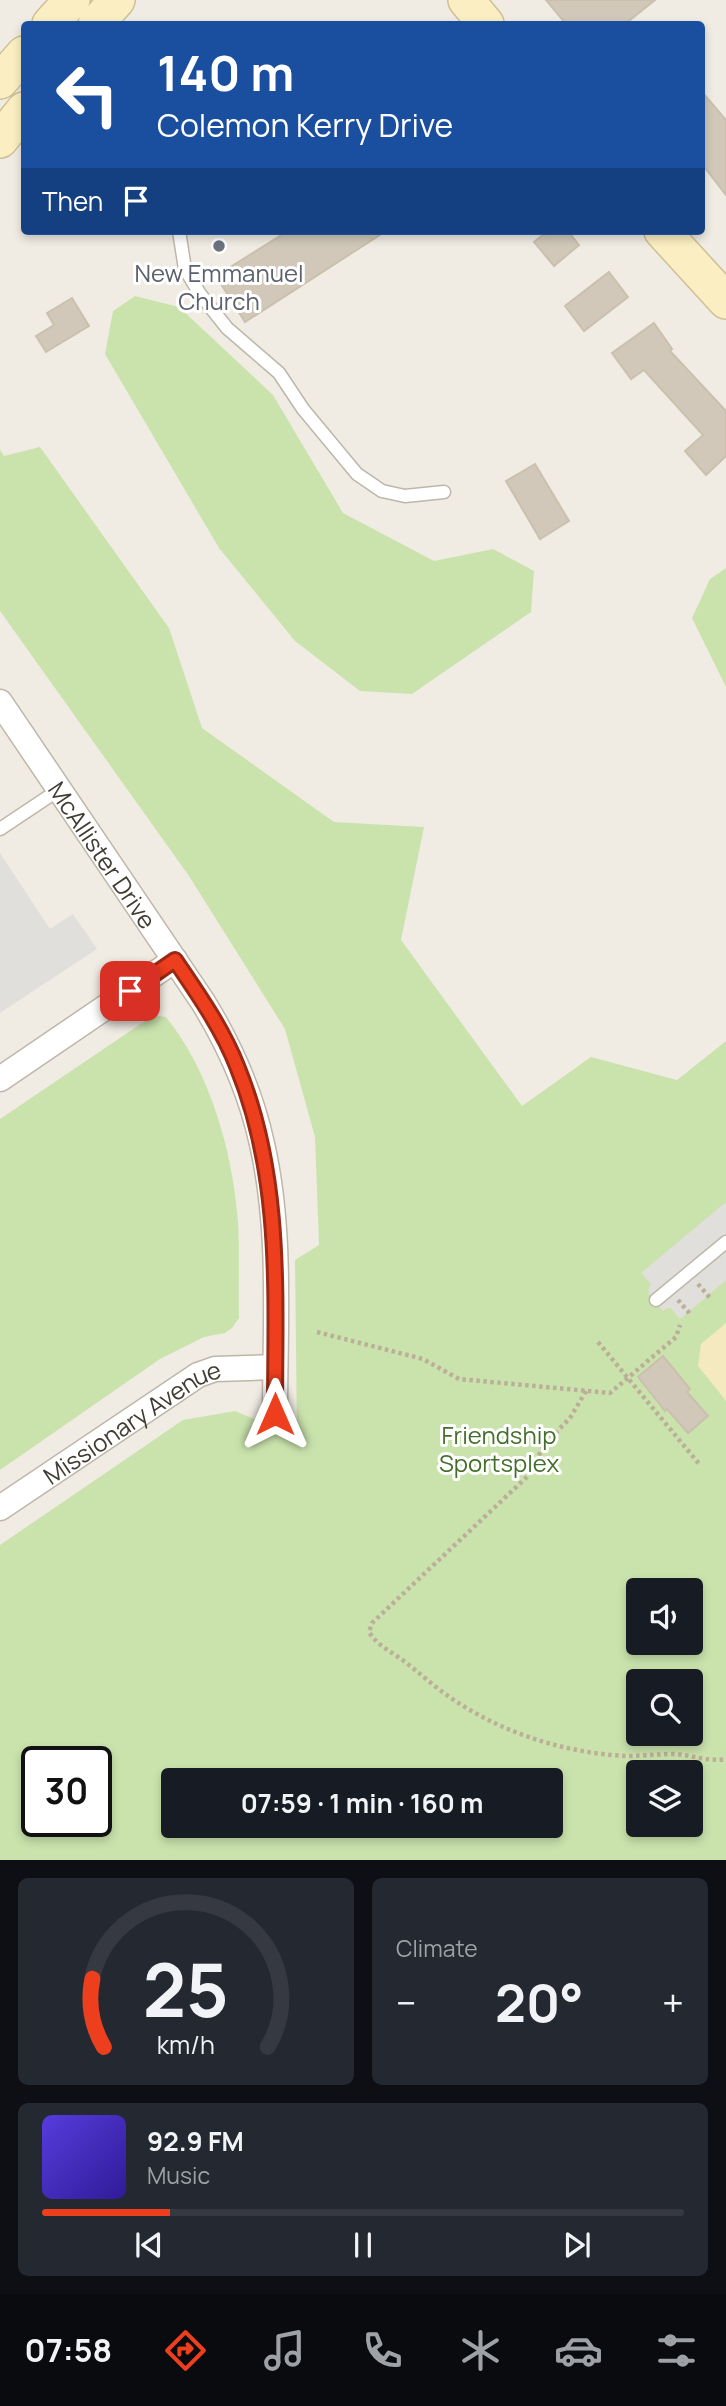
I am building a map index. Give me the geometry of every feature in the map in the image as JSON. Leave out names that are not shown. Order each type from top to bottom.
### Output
[{"type":"main road","points":[[53,21],[72,0]]},
{"type":"main road","points":[[99,21],[117,0]]},
{"type":"main road","points":[[466,0],[484,21]]},
{"type":"main road","points":[[0,81],[21,57]]},
{"type":"main road","points":[[0,140],[21,114]]},
{"type":"main road","points":[[667,235],[726,301]]},
{"type":"street","name":"McAllister Drive","points":[[0,702],[175,960],[222,1033],[237,1066],[262,1142],[274,1222],[275,1414]]},
{"type":"street","points":[[0,1079],[175,960]]},
{"type":"street","name":"Missionary Avenue","points":[[0,1508],[198,1375],[215,1369],[275,1367]]},
{"type":"lane","points":[[180,235],[185,269],[200,295],[227,328],[279,373],[303,409],[356,474],[382,491],[405,496],[444,492]]},
{"type":"lane","points":[[0,829],[60,789]]},
{"type":"lane","points":[[656,1300],[726,1242]]},
{"type":"path","points":[[317,1332],[423,1359],[459,1379],[610,1393],[676,1337],[680,1325]]},
{"type":"path","points":[[598,1342],[700,1465]]},
{"type":"path","points":[[586,1391],[570,1418],[544,1446],[529,1475],[372,1623],[369,1632],[383,1648],[406,1662],[450,1698],[502,1726],[542,1741],[578,1751],[627,1756],[673,1754],[726,1759]]},
{"type":"green space","points":[[135,296],[179,307],[273,395],[343,513],[434,561],[493,549],[534,571],[531,612],[412,694],[360,691],[295,641],[219,548],[105,354],[113,311]]},
{"type":"green space","name":"Friendship Sportsplex","points":[[40,447],[169,628],[202,728],[334,822],[424,827],[401,940],[522,1106],[591,1057],[677,1080],[726,1041],[726,1860],[0,1860],[0,1545],[183,1420],[235,1411],[297,1437],[295,1260],[319,1245],[315,1137],[285,1029],[189,876],[0,611],[0,450],[4,456]]},
{"type":"green space","points":[[726,568],[726,687],[692,618],[710,579]]},
{"type":"green space","points":[[166,1017],[195,1062],[207,1087],[225,1141],[238,1222],[239,1318],[225,1333],[204,1337],[160,1359],[0,1470],[0,1119],[148,1019]]},
{"type":"sand","points":[[726,1323],[726,1401],[698,1366],[701,1344]]},
{"type":"shaded area","points":[[0,853],[50,929],[73,914],[97,949],[0,1013]]},
{"type":"shaded area","points":[[726,1202],[726,1280],[680,1319],[671,1308],[663,1311],[648,1292],[651,1284],[641,1273]]},
{"type":"building","points":[[546,0],[655,0],[629,21],[564,21]]},
{"type":"building","points":[[705,96],[726,120],[726,195],[705,168]]},
{"type":"building","points":[[282,235],[380,235],[245,322],[216,276]]},
{"type":"building","points":[[543,235],[571,235],[579,245],[554,266],[534,242]]},
{"type":"building","points":[[609,272],[628,297],[584,331],[565,306]]},
{"type":"building","points":[[72,298],[89,326],[46,352],[36,336],[54,325],[47,313]]},
{"type":"building","points":[[654,323],[672,349],[670,351],[726,411],[726,456],[706,475],[685,451],[703,435],[644,370],[631,379],[612,353]]},
{"type":"building","points":[[535,464],[569,521],[540,539],[506,481]]},
{"type":"building","points":[[663,1356],[690,1389],[687,1392],[708,1416],[688,1433],[667,1409],[665,1411],[638,1377]]},
{"type":"place","name":"New Emmanuel Church","points":[[219,246]]},
{"type":"route","points":[[130,991],[175,960],[222,1033],[250,1102],[262,1142],[274,1222],[275,1414]]}]
